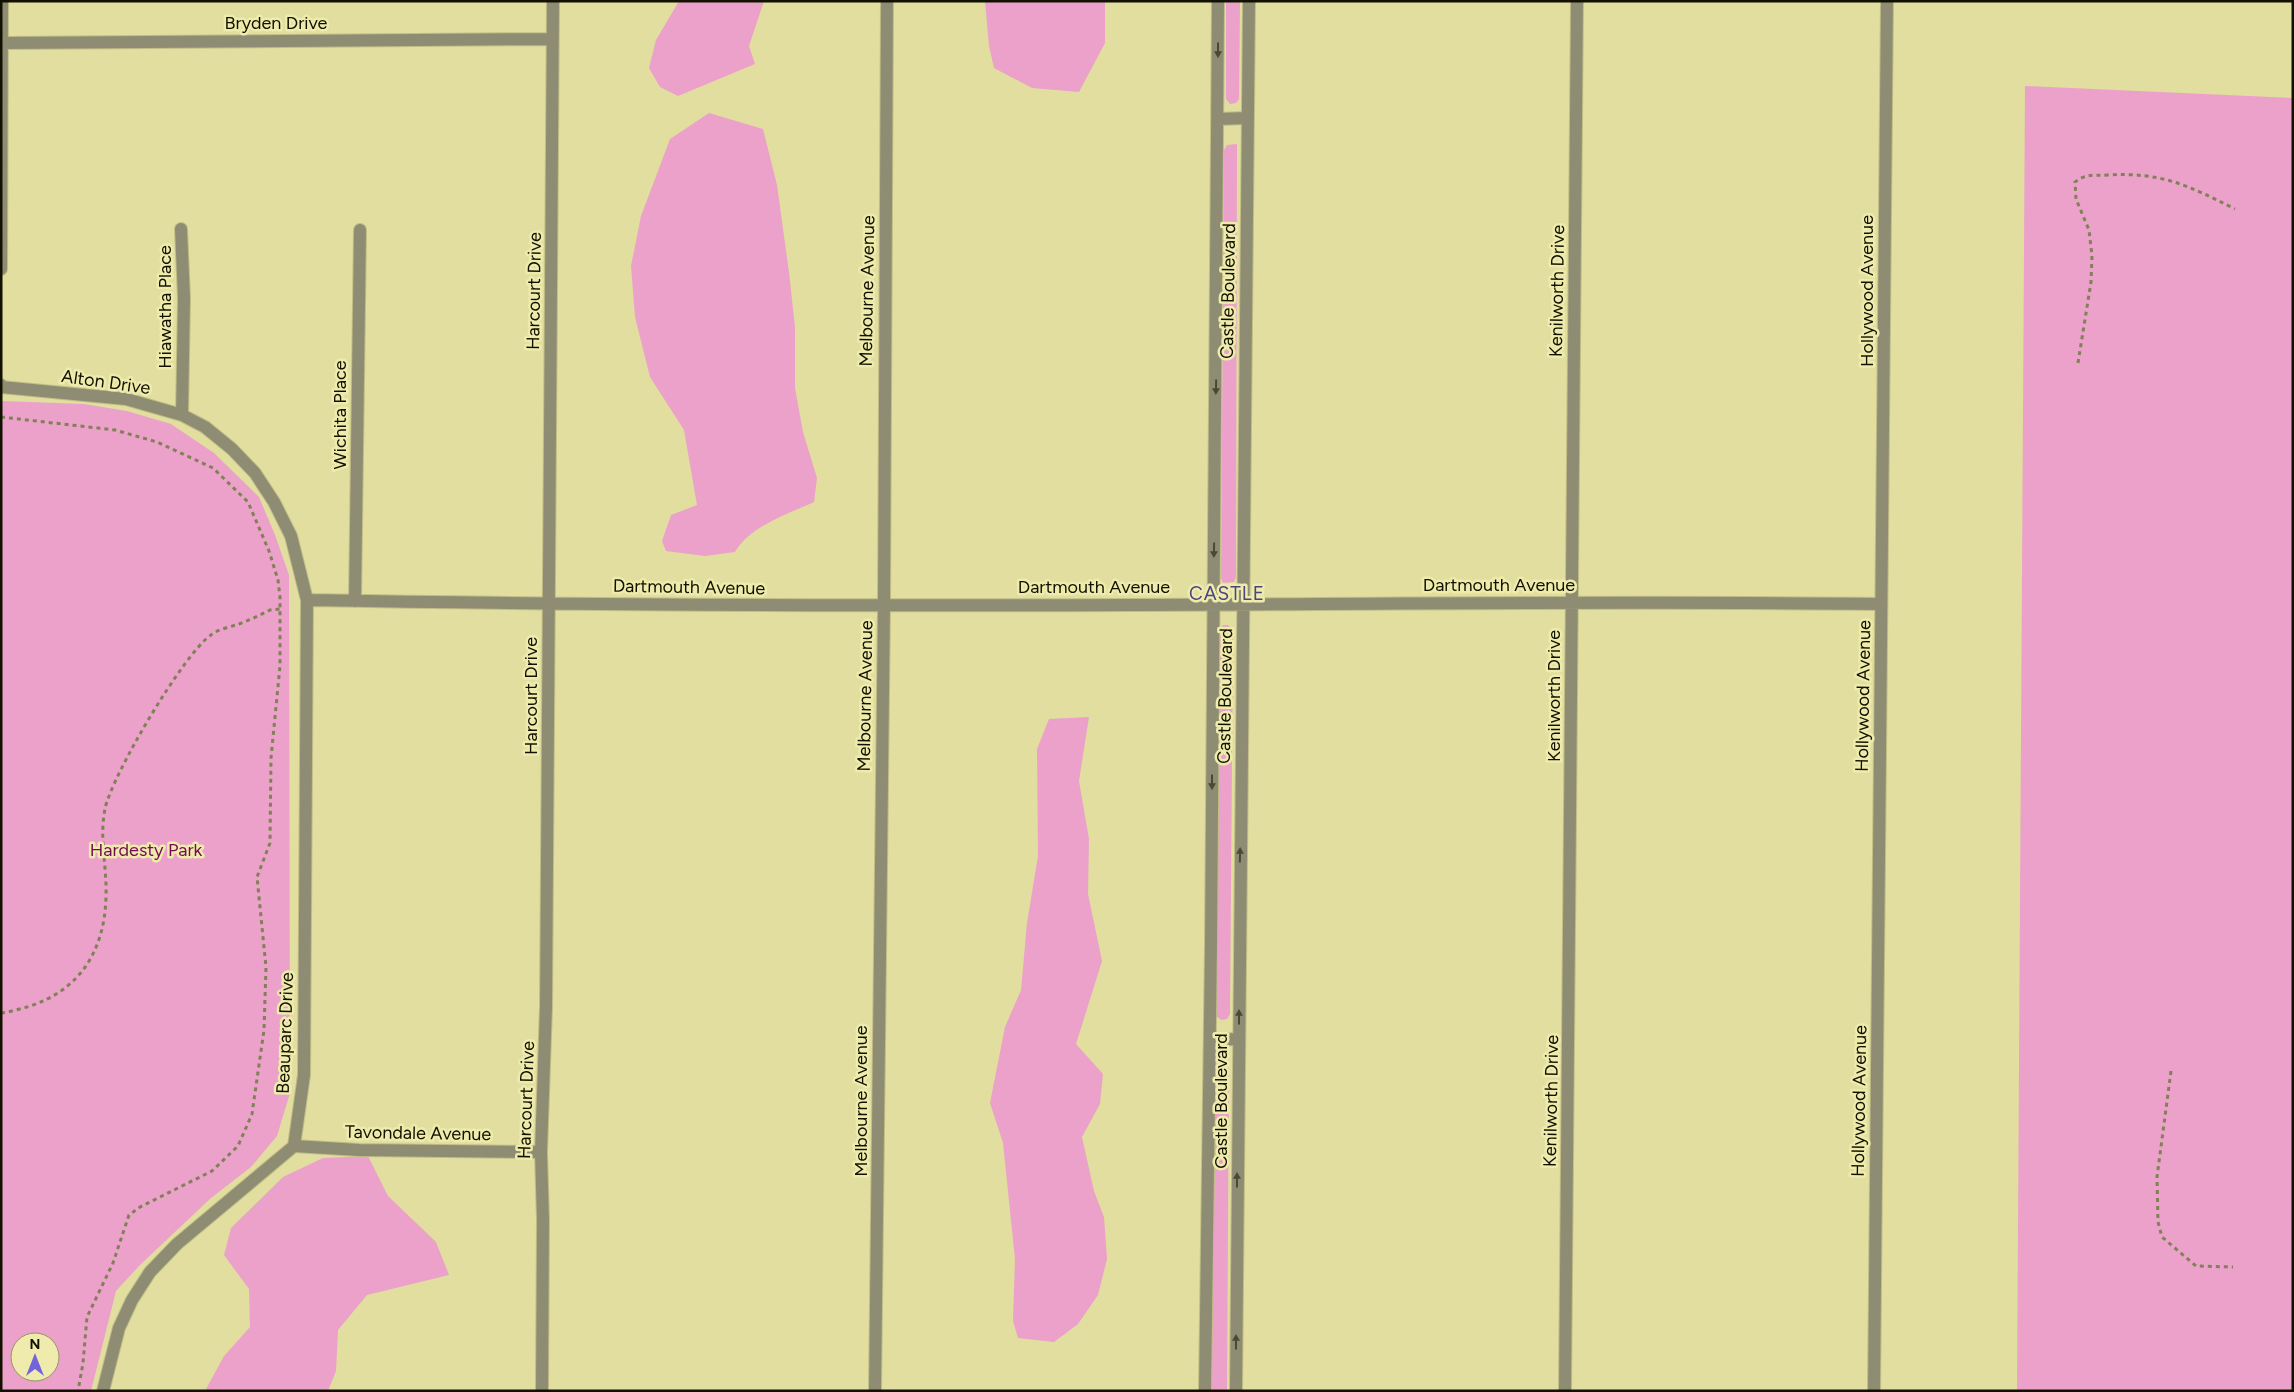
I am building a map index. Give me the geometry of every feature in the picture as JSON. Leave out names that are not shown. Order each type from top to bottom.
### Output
[{"type":"street","points":[[1,269],[2,1]]},
{"type":"street","name":"Harcourt Drive","points":[[542,1391],[543,1220],[541,1152],[546,1016],[554,104],[551,40],[553,1]]},
{"type":"street","name":"Melbourne Avenue","points":[[875,1391],[884,605],[888,1]]},
{"type":"street","name":"Castle Boulevard","points":[[1205,1391],[1210,1040],[1218,1]]},
{"type":"street","name":"Castle Boulevard","points":[[1236,1391],[1249,1]]},
{"type":"street","name":"Kenilworth Drive","points":[[1565,1391],[1577,1]]},
{"type":"street","name":"Hollywood Avenue","points":[[1874,1391],[1887,1]]},
{"type":"street","name":"Bryden Drive","points":[[2,43],[551,40]]},
{"type":"street","points":[[1218,118],[1248,118]]},
{"type":"street","name":"Hiawatha Place","points":[[181,229],[184,298],[182,415]]},
{"type":"street","name":"Wichita Place","points":[[355,601],[360,230]]},
{"type":"street","name":"Alton Drive","points":[[1,386],[126,399],[182,415],[205,427],[232,449],[255,473],[285,521],[291,536],[307,600]]},
{"type":"street","name":"Dartmouth Avenue","points":[[307,600],[422,604],[884,605],[1572,602],[1881,604]]},
{"type":"street","name":"Beauparc Drive","points":[[294,1146],[304,1075],[307,600]]},
{"type":"street","points":[[1210,1040],[1239,1039]]},
{"type":"street","points":[[103,1391],[120,1328],[132,1300],[150,1272],[177,1244],[294,1146]]},
{"type":"street","name":"Tavondale Avenue","points":[[294,1146],[359,1150],[541,1152]]},
{"type":"path","points":[[2078,363],[2091,282],[2092,256],[2090,230],[2076,199],[2075,182],[2084,175],[2145,175],[2171,180],[2235,209]]},
{"type":"path","points":[[1,417],[71,423],[115,430],[157,442],[213,468],[248,502],[269,551],[278,580],[280,666],[271,758],[270,843],[258,877],[266,967],[264,1037],[252,1114],[238,1146],[212,1171],[140,1206],[129,1215],[113,1263],[87,1317],[78,1391]]},
{"type":"path","points":[[1,1013],[54,997],[83,972],[93,954],[101,934],[105,916],[106,894],[102,830],[105,807],[128,758],[158,705],[191,655],[211,634],[270,610],[280,609]]},
{"type":"path","points":[[2171,1071],[2157,1177],[2158,1222],[2162,1237],[2196,1266],[2234,1267]]},
{"type":"green space","points":[[679,1],[764,1],[749,46],[755,64],[678,96],[660,87],[649,68],[656,40]]},
{"type":"green space","points":[[985,1],[1105,1],[1105,43],[1079,92],[1032,88],[994,68],[989,46]]},
{"type":"green space","points":[[1226,1],[1240,1],[1239,99],[1236,103],[1230,104],[1226,99]]},
{"type":"green space","points":[[2025,86],[2293,98],[2293,1391],[2017,1391]]},
{"type":"green space","points":[[709,113],[763,129],[777,185],[789,272],[795,327],[795,388],[803,432],[817,478],[814,502],[760,528],[750,535],[735,552],[705,556],[666,551],[662,541],[671,515],[697,505],[684,430],[650,377],[635,317],[631,266],[641,216],[670,139]]},
{"type":"green space","points":[[1237,144],[1236,577],[1234,582],[1223,583],[1221,578],[1224,150],[1227,145]]},
{"type":"green space","name":"Hardesty Park","points":[[1,401],[84,404],[127,411],[171,424],[214,453],[259,497],[289,575],[290,1093],[277,1136],[251,1167],[211,1198],[140,1265],[116,1291],[91,1391],[1,1391]]},
{"type":"green space","points":[[1223,625],[1228,625],[1233,630],[1230,1014],[1227,1019],[1221,1020],[1216,1016],[1219,630]]},
{"type":"green space","points":[[1089,717],[1079,781],[1089,839],[1088,894],[1102,961],[1076,1044],[1103,1074],[1100,1104],[1082,1137],[1094,1191],[1104,1217],[1107,1259],[1098,1295],[1078,1324],[1054,1342],[1018,1338],[1013,1321],[1015,1259],[1003,1143],[990,1103],[1005,1027],[1021,990],[1027,923],[1038,856],[1037,749],[1049,719]]},
{"type":"green space","points":[[1225,1062],[1229,1069],[1227,1391],[1211,1391],[1215,1070],[1218,1064]]},
{"type":"green space","points":[[368,1156],[388,1196],[436,1242],[449,1275],[367,1295],[338,1330],[336,1371],[328,1391],[205,1391],[224,1356],[250,1327],[249,1289],[224,1255],[231,1228],[283,1177],[323,1158]]},
{"type":"district","name":"CASTLE","points":[[1227,593]]}]
